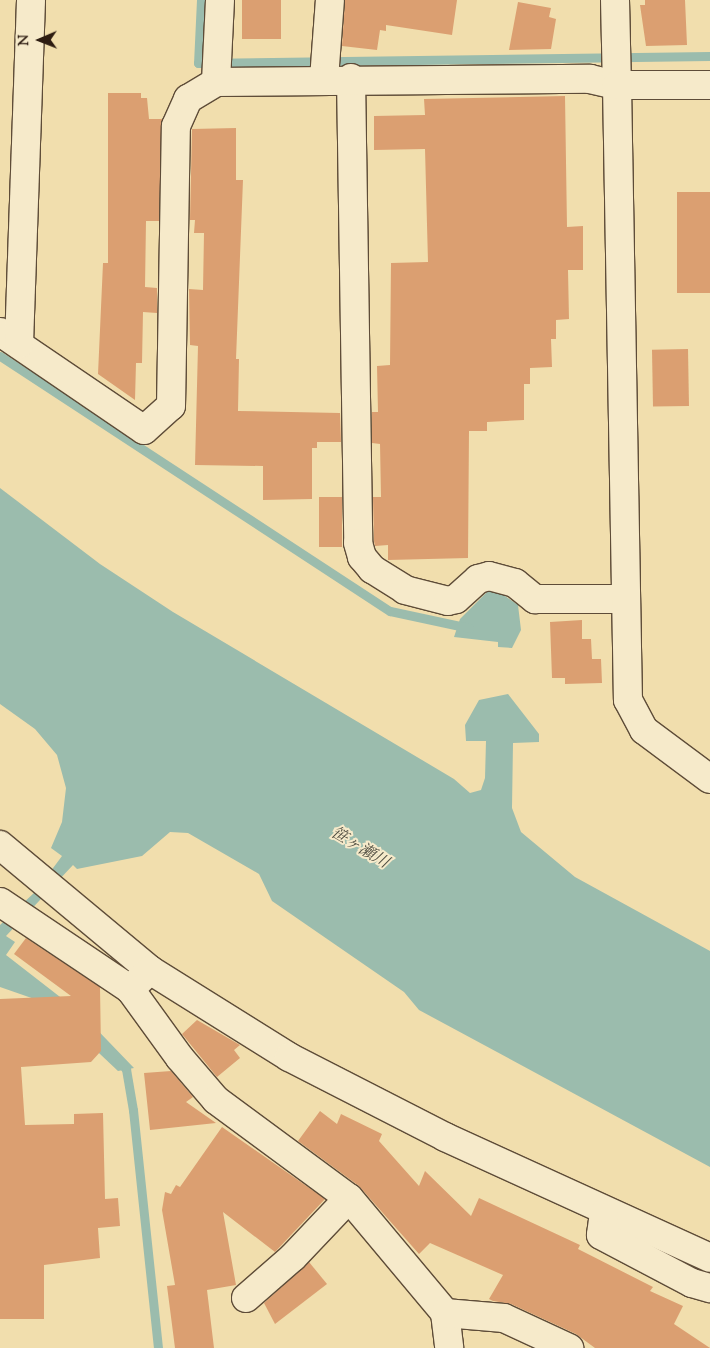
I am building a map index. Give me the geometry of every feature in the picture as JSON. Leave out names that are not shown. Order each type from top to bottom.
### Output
[{"type":"street","points":[[31,0],[9,338],[144,430],[171,406],[176,126],[188,99],[217,69],[220,0]]},
{"type":"street","points":[[325,65],[330,0]]},
{"type":"street","points":[[615,0],[628,700],[644,730],[710,779]]},
{"type":"street","points":[[217,69],[325,65],[351,78],[590,79],[617,66],[710,85]]},
{"type":"street","points":[[351,78],[358,543],[362,557],[372,569],[405,590],[448,601],[456,599],[478,579],[489,576],[515,582],[535,599],[626,599]]},
{"type":"street","points":[[0,846],[150,970],[289,1057],[604,1213],[710,1258]]},
{"type":"street","points":[[13,910],[130,989],[216,1100],[349,1198],[445,1313],[449,1348]]},
{"type":"street","points":[[130,989],[150,970]]},
{"type":"street","points":[[246,1298],[293,1258],[349,1198]]},
{"type":"street","points":[[604,1213],[601,1235],[692,1284],[710,1288]]},
{"type":"street","points":[[445,1313],[504,1318],[569,1348]]},
{"type":"water","name":"笹ヶ瀬川","points":[[0,488],[100,564],[173,612],[454,779],[470,793],[481,790],[485,778],[486,741],[466,741],[465,725],[479,700],[508,694],[539,734],[539,742],[513,743],[512,808],[521,832],[575,877],[710,951],[710,1167],[419,1010],[404,992],[272,901],[259,874],[188,833],[170,832],[142,856],[77,869],[73,865],[6,936],[15,942],[6,955],[82,1014],[134,1068],[118,1071],[46,1003],[0,987],[0,925],[36,891],[62,856],[51,848],[62,822],[66,788],[57,755],[35,729],[0,704]]},
{"type":"water","points":[[488,591],[498,591],[518,605],[521,630],[512,648],[498,647],[498,642],[454,637],[460,619]]},
{"type":"building","points":[[242,0],[281,0],[281,39],[242,39]]},
{"type":"building","points":[[345,0],[457,0],[452,35],[386,25],[386,31],[380,30],[377,50],[342,46]]},
{"type":"building","points":[[645,0],[685,0],[687,45],[646,46],[640,5],[645,5]]},
{"type":"building","points":[[518,2],[551,8],[549,17],[556,19],[551,49],[509,50]]},
{"type":"building","points":[[108,93],[141,93],[141,98],[147,98],[149,119],[162,119],[159,221],[146,221],[145,287],[157,288],[157,313],[143,312],[142,363],[136,363],[135,400],[98,374],[103,263],[108,263]]},
{"type":"building","points":[[565,96],[567,227],[583,226],[583,270],[568,270],[569,319],[556,320],[556,339],[551,339],[552,367],[530,368],[530,384],[524,384],[524,420],[487,422],[487,431],[469,431],[468,558],[388,560],[388,545],[375,546],[374,541],[373,497],[381,497],[380,444],[372,443],[372,412],[378,412],[377,366],[390,365],[391,263],[428,262],[425,149],[374,150],[374,116],[425,115],[424,99]]},
{"type":"building","points":[[236,128],[236,180],[243,180],[236,359],[239,359],[238,411],[340,413],[341,442],[317,442],[317,448],[312,448],[312,499],[263,500],[263,466],[195,465],[198,346],[190,345],[189,289],[203,290],[204,233],[194,233],[195,220],[190,220],[192,129]]},
{"type":"building","points":[[677,192],[710,192],[710,293],[677,293]]},
{"type":"building","points":[[688,349],[689,406],[653,407],[652,350]]},
{"type":"building","points":[[319,497],[342,497],[342,547],[319,547]]},
{"type":"building","points":[[582,620],[582,639],[591,639],[592,659],[601,659],[602,683],[565,684],[565,678],[552,678],[550,622]]},
{"type":"building","points":[[26,938],[100,987],[101,1051],[91,1062],[21,1067],[25,1125],[74,1124],[74,1114],[103,1113],[105,1199],[118,1198],[120,1226],[98,1228],[100,1258],[44,1265],[44,1319],[0,1319],[0,999],[71,996],[14,954]]},
{"type":"building","points":[[197,1020],[240,1045],[234,1050],[240,1058],[217,1077],[182,1034]]},
{"type":"building","points":[[171,1071],[193,1097],[186,1102],[216,1123],[150,1130],[144,1073]]},
{"type":"building","points":[[320,1111],[337,1124],[341,1114],[382,1134],[379,1141],[419,1186],[425,1171],[471,1216],[479,1198],[580,1245],[578,1249],[653,1287],[650,1291],[683,1306],[674,1324],[710,1348],[595,1348],[576,1334],[511,1304],[489,1299],[503,1275],[430,1243],[419,1254],[359,1186],[298,1141]]},
{"type":"building","points":[[222,1127],[325,1199],[275,1252],[223,1212],[236,1285],[207,1290],[214,1348],[175,1348],[167,1286],[175,1285],[162,1210],[165,1192],[171,1194],[176,1185],[180,1187]]},
{"type":"building","points":[[309,1262],[327,1284],[275,1324],[264,1303]]},
{"type":"waterway","points":[[201,0],[198,63],[710,56]]},
{"type":"waterway","points":[[0,356],[390,611],[469,628]]},
{"type":"waterway","points":[[119,1061],[126,1069],[133,1110],[158,1348]]}]
